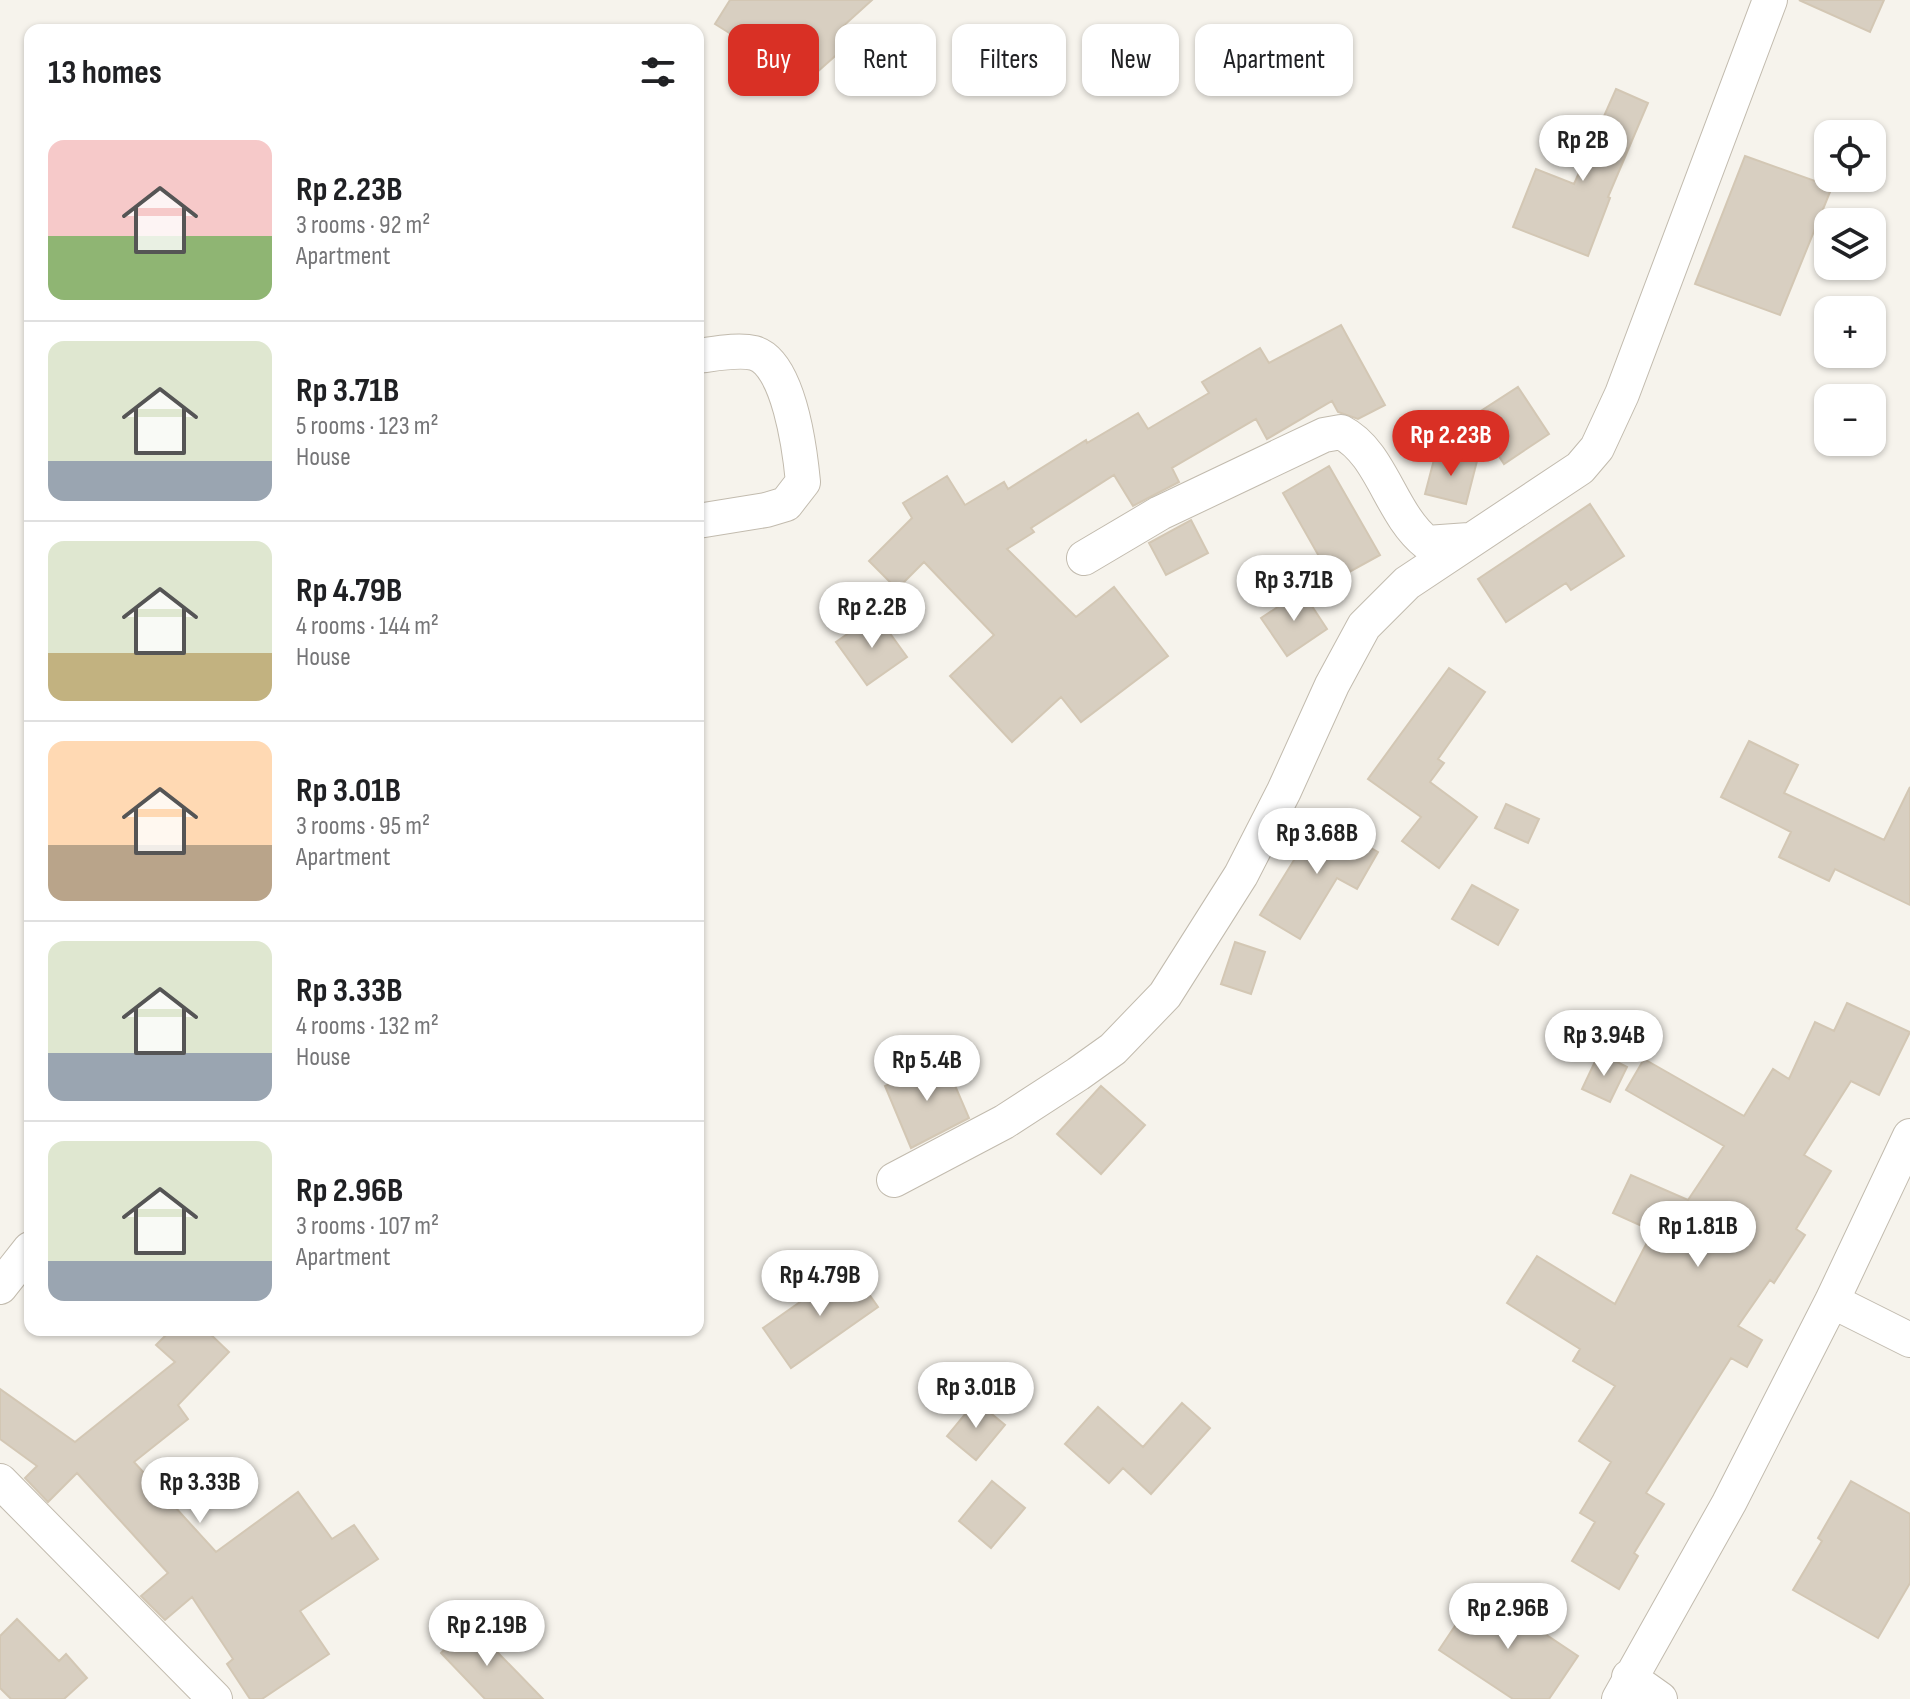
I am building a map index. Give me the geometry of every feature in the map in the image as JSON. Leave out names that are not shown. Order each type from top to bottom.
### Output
[{"type":"street","points":[[894,1180],[1004,1122],[1078,1074],[1113,1049],[1165,995],[1241,875],[1284,791],[1332,685],[1364,626],[1407,583],[1580,468],[1597,448],[1628,379],[1770,0]]},
{"type":"street","points":[[704,356],[754,353],[767,360],[790,400],[803,482],[786,504],[704,520]]},
{"type":"street","points":[[1084,558],[1160,513],[1324,435],[1341,432],[1362,447],[1413,532],[1427,543],[1474,539]]},
{"type":"street","points":[[1660,1699],[1624,1688],[1729,1503],[1832,1301],[1910,1136]]},
{"type":"street","points":[[0,1287],[24,1257]]},
{"type":"street","points":[[1832,1301],[1910,1340]]},
{"type":"street","points":[[0,1481],[213,1698]]},
{"type":"building","points":[[730,0],[872,0],[846,24],[835,24],[835,56],[819,70],[819,24],[728,24],[728,32],[715,24]]},
{"type":"building","points":[[1799,0],[1884,0],[1870,32]]},
{"type":"building","points":[[1616,89],[1648,103],[1608,197],[1588,256],[1513,227],[1536,169],[1574,184]]},
{"type":"building","points":[[1745,156],[1814,181],[1814,192],[1830,192],[1823,208],[1814,208],[1814,231],[1780,315],[1695,284]]},
{"type":"building","points":[[1341,325],[1385,405],[1358,419],[1338,412],[1332,401],[1267,439],[1256,419],[1172,468],[1179,482],[1133,506],[1114,475],[1031,528],[1034,532],[1007,549],[1076,617],[1114,587],[1168,656],[1081,722],[1061,697],[1012,742],[950,676],[994,635],[924,562],[897,589],[869,561],[912,518],[903,503],[947,476],[965,505],[1004,482],[1008,489],[1086,440],[1087,443],[1138,413],[1148,429],[1209,393],[1202,382],[1260,348],[1269,363]]},
{"type":"building","points":[[1518,387],[1549,434],[1504,464],[1473,416]]},
{"type":"building","points":[[1436,452],[1477,461],[1466,504],[1425,494]]},
{"type":"building","points":[[1329,466],[1380,555],[1333,581],[1283,493]]},
{"type":"building","points":[[1590,504],[1624,556],[1571,590],[1566,583],[1506,622],[1478,579]]},
{"type":"building","points":[[1191,520],[1208,553],[1166,575],[1149,543]]},
{"type":"building","points":[[1302,591],[1327,629],[1287,656],[1261,618]]},
{"type":"building","points":[[876,614],[907,657],[867,685],[836,642]]},
{"type":"building","points":[[1449,668],[1485,692],[1438,759],[1444,763],[1430,782],[1477,817],[1439,868],[1402,841],[1421,817],[1368,779]]},
{"type":"building","points":[[1749,741],[1798,765],[1784,793],[1884,840],[1910,787],[1910,905],[1835,869],[1829,881],[1779,857],[1791,832],[1721,797]]},
{"type":"building","points":[[1506,804],[1539,819],[1528,843],[1495,828]]},
{"type":"building","points":[[1320,818],[1378,852],[1357,889],[1337,878],[1300,939],[1260,915]]},
{"type":"building","points":[[1472,885],[1518,910],[1498,945],[1452,919]]},
{"type":"building","points":[[1235,942],[1265,952],[1251,994],[1221,984]]},
{"type":"building","points":[[1847,1003],[1910,1032],[1879,1095],[1851,1081],[1804,1155],[1831,1171],[1796,1229],[1805,1235],[1774,1283],[1770,1280],[1738,1326],[1762,1340],[1747,1367],[1731,1358],[1646,1493],[1664,1504],[1634,1553],[1638,1556],[1619,1589],[1572,1561],[1595,1522],[1580,1513],[1611,1462],[1579,1441],[1615,1386],[1573,1361],[1580,1349],[1507,1303],[1537,1256],[1615,1304],[1653,1231],[1613,1213],[1631,1175],[1688,1200],[1724,1146],[1626,1090],[1644,1059],[1744,1116],[1773,1069],[1789,1079],[1815,1022],[1834,1031]]},
{"type":"building","points":[[1599,1053],[1627,1067],[1610,1102],[1582,1089]]},
{"type":"building","points":[[944,1060],[969,1118],[911,1148],[885,1086]]},
{"type":"building","points":[[1101,1086],[1145,1125],[1101,1174],[1057,1134]]},
{"type":"building","points":[[850,1267],[878,1307],[791,1368],[763,1328]]},
{"type":"building","points":[[165,1336],[212,1336],[229,1352],[178,1405],[188,1419],[134,1462],[216,1552],[298,1492],[332,1539],[354,1525],[378,1559],[300,1611],[329,1654],[262,1699],[250,1699],[227,1664],[233,1659],[192,1597],[165,1620],[141,1596],[168,1573],[77,1473],[48,1502],[25,1478],[37,1466],[0,1439],[0,1389],[75,1442],[175,1362],[156,1345]]},
{"type":"building","points":[[976,1401],[1005,1425],[976,1460],[947,1436]]},
{"type":"building","points":[[1182,1403],[1210,1428],[1151,1494],[1123,1468],[1109,1483],[1065,1444],[1098,1407],[1143,1447]]},
{"type":"building","points":[[992,1481],[1025,1508],[991,1548],[959,1521]]},
{"type":"building","points":[[1851,1481],[1910,1514],[1910,1583],[1878,1638],[1793,1590],[1822,1541],[1818,1538]]},
{"type":"building","points":[[1479,1590],[1578,1656],[1549,1699],[1513,1699],[1439,1650]]},
{"type":"building","points":[[17,1619],[59,1661],[66,1654],[87,1678],[64,1699],[11,1699],[0,1688],[0,1636]]},
{"type":"building","points":[[470,1624],[543,1699],[485,1699],[441,1653]]}]
